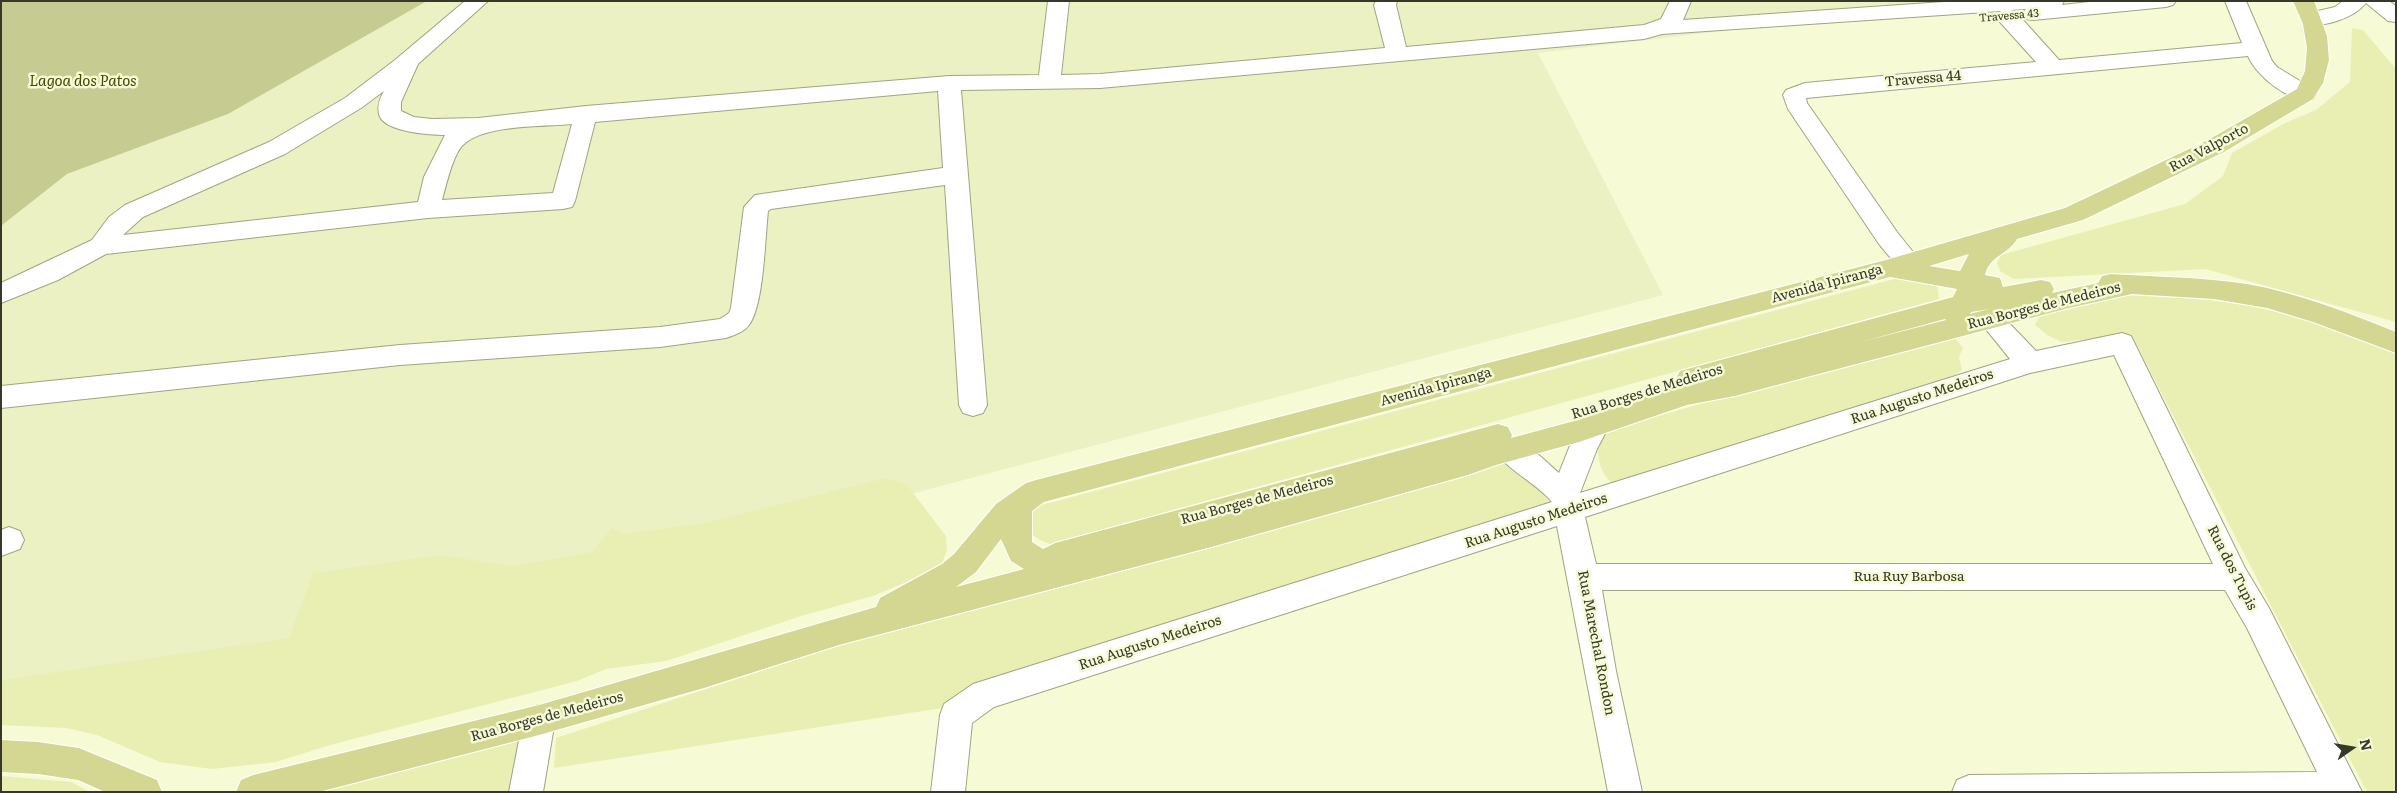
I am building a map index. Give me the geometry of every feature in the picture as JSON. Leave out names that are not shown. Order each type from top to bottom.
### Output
[{"type":"main road","points":[[2305,94],[2314,81],[2320,59],[2308,10]]},
{"type":"main road","name":"Rua Valporto","points":[[2017,232],[2074,214],[2216,146],[2305,94]]},
{"type":"main road","points":[[1686,394],[1785,363],[1946,321],[1955,315],[1968,293],[1973,271],[1979,259],[1990,248],[2017,232]]},
{"type":"main road","name":"Avenida Ipiranga","points":[[891,608],[953,573],[965,563],[994,524],[1036,492],[2017,232]]},
{"type":"main road","points":[[1897,265],[1936,275],[1968,293]]},
{"type":"main road","name":"Rua Borges de Medeiros","points":[[839,631],[891,608],[1033,562],[1574,414],[1724,368],[1932,314],[1968,293],[2105,283],[2129,285]]},
{"type":"main road","points":[[2129,285],[2192,287],[2248,294],[2302,308],[2396,342]]},
{"type":"main road","name":"Rua Borges de Medeiros","points":[[253,792],[539,720],[704,673],[839,631],[1215,533],[1468,463],[1579,431],[1686,394],[1744,383],[2010,313],[2129,285]]},
{"type":"main road","points":[[1018,504],[1014,524],[1015,539],[1020,551],[1033,562],[1077,563],[1340,487],[1457,458],[1502,452]]},
{"type":"main road","points":[[1,756],[38,758],[79,764],[145,792]]},
{"type":"street","points":[[101,246],[118,223],[134,211],[276,148],[354,102],[409,60],[478,1]]},
{"type":"street","points":[[1049,82],[1058,1]]},
{"type":"street","points":[[1387,1],[1385,5],[1397,54]]},
{"type":"street","points":[[1663,28],[1674,19],[1681,1]]},
{"type":"street","points":[[409,60],[390,102],[390,115],[401,122],[424,128],[481,125],[586,114],[948,83],[1100,81],[1644,32],[1663,28],[2054,1]]},
{"type":"street","name":"Travessa 43","points":[[1852,30],[2166,1]]},
{"type":"street","points":[[2235,1],[2254,49],[2269,72],[2305,94]]},
{"type":"street","points":[[2308,10],[2342,12],[2357,1]]},
{"type":"street","points":[[2375,1],[2396,16]]},
{"type":"street","points":[[2007,16],[2053,67]]},
{"type":"street","name":"Travessa 44","points":[[1897,265],[1888,238],[1796,104],[1794,95],[1804,90],[2254,49]]},
{"type":"street","points":[[948,83],[973,405]]},
{"type":"street","points":[[1,294],[49,274],[101,246],[428,210],[563,201],[586,114]]},
{"type":"street","points":[[428,210],[436,177],[452,141],[481,125]]},
{"type":"street","points":[[1,397],[400,355],[660,337],[726,328],[740,319],[744,308],[756,207],[764,201],[955,175]]},
{"type":"street","points":[[1998,328],[2030,363]]},
{"type":"street","name":"Rua Augusto Medeiros","points":[[948,792],[956,715],[984,695],[1567,503],[2030,363],[2122,342]]},
{"type":"street","name":"Rua dos Tupis","points":[[2122,342],[2234,577],[2258,618],[2344,790]]},
{"type":"street","points":[[1567,503],[1582,448],[1596,424]]},
{"type":"street","points":[[1502,452],[1532,466],[1567,503]]},
{"type":"street","name":"Rua Marechal Rondon","points":[[1567,503],[1584,577],[1600,671],[1626,792]]},
{"type":"street","name":"Rua Ruy Barbosa","points":[[1584,577],[2234,577]]},
{"type":"street","points":[[526,792],[539,720]]},
{"type":"street","points":[[1969,792],[2344,790]]},
{"type":"shaded area","points":[[424,1],[2020,1],[1738,29],[1538,53],[1663,295],[268,664],[1,683],[1,226],[67,174],[228,114]]},
{"type":"shaded area","points":[[2352,28],[2363,30],[2396,69],[2396,322],[2205,269],[2014,279],[2000,271],[1997,263],[2001,255],[2185,204],[2223,176],[2232,153],[2285,123],[2316,110],[2350,82]]},
{"type":"shaded area","points":[[1902,277],[1928,280],[1937,285],[1939,299],[1050,544],[1034,535],[1027,524],[1026,518],[1038,506]]},
{"type":"shaded area","points":[[2123,295],[2214,301],[2283,313],[2359,338],[2396,354],[2396,792],[2367,792],[2131,334],[2062,342],[2047,335],[2035,325],[2039,317],[2048,308]]},
{"type":"shaded area","points":[[1951,333],[1963,348],[1959,357],[1962,370],[1947,381],[1619,487],[1608,479],[1602,469],[1598,457],[1597,443],[1608,430]]},
{"type":"shaded area","points":[[1502,461],[1530,478],[1542,490],[1551,504],[949,707],[554,768],[556,738],[835,647]]},
{"type":"shaded area","points":[[886,478],[907,485],[946,536],[947,550],[942,563],[928,573],[873,596],[801,616],[666,661],[606,669],[577,681],[330,745],[276,762],[212,769],[160,762],[97,735],[66,728],[1,725],[1,680],[289,638],[313,573],[441,555],[511,566],[592,552],[612,528],[623,534],[705,523]]},
{"type":"shaded area","points":[[524,738],[514,792],[321,792],[410,765]]},
{"type":"shaded area","points":[[1,776],[71,782],[90,792],[1,792]]},
{"type":"water","name":"Lagoa dos Patos","points":[[1,1],[427,1],[228,114],[67,174],[1,226]]}]
